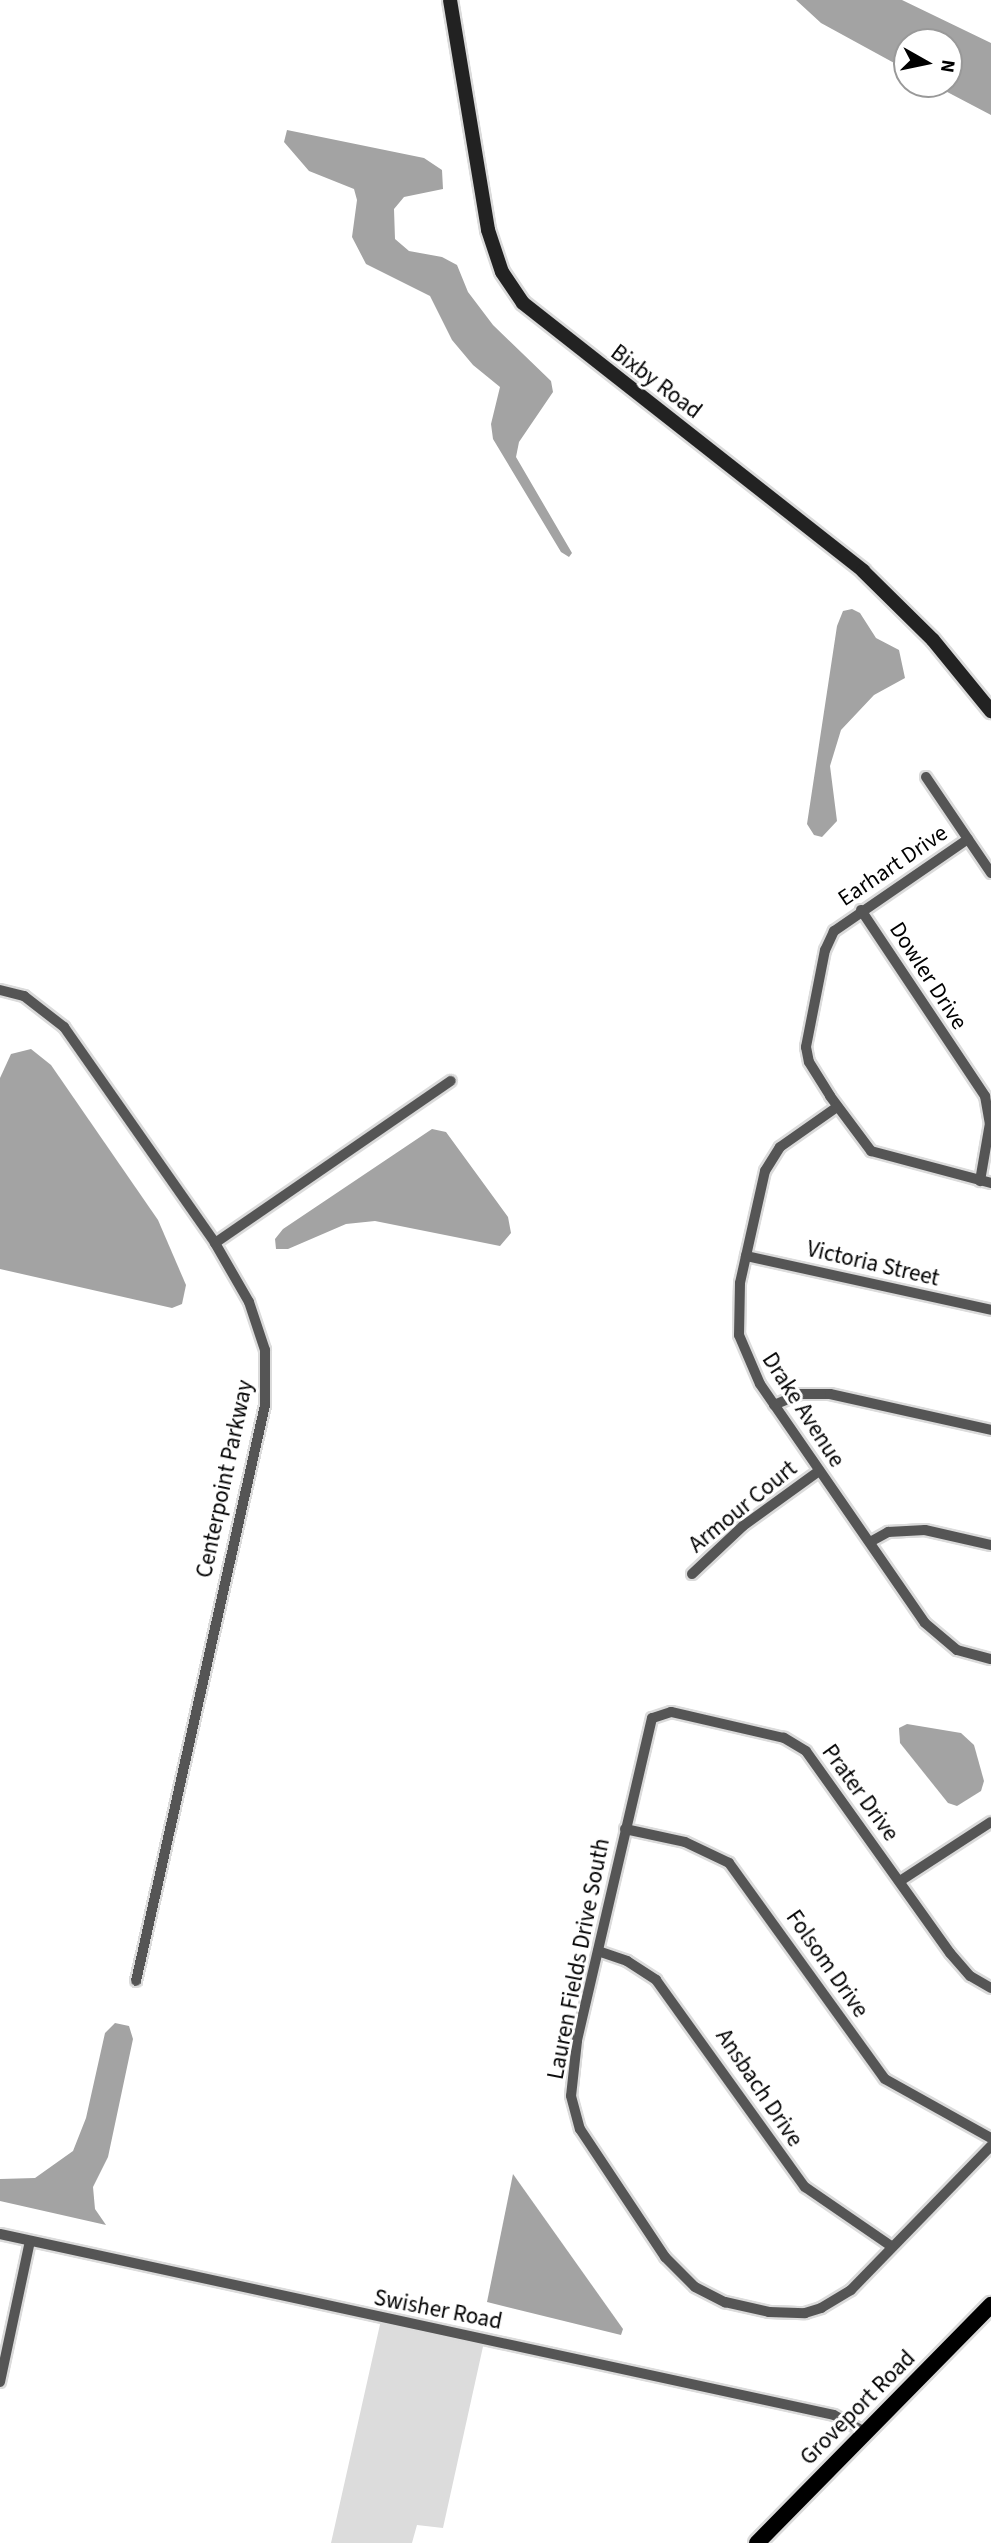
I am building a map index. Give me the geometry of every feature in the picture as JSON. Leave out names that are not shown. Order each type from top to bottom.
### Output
[{"type":"main road","name":"Groveport Road","points":[[757,2543],[991,2305]]},
{"type":"street","name":"Bixby Road","points":[[450,0],[488,230],[502,272],[523,303],[863,571],[939,646],[991,711]]},
{"type":"street","points":[[926,777],[991,873]]},
{"type":"street","name":"Earhart Drive","points":[[968,839],[861,910],[829,940],[806,1038],[809,1062],[837,1107],[880,1157],[986,1182]]},
{"type":"street","name":"Dowler Drive","points":[[861,910],[985,1096],[990,1124],[986,1182]]},
{"type":"street","name":"Centerpoint Parkway","points":[[0,990],[24,996],[64,1027],[215,1243],[249,1302],[262,1338],[266,1361],[265,1405],[136,1981]]},
{"type":"street","points":[[215,1243],[451,1082]]},
{"type":"street","name":"Drake Avenue","points":[[837,1107],[771,1158],[746,1256],[737,1309],[739,1335],[746,1361],[819,1471],[934,1634],[957,1650],[991,1659]]},
{"type":"street","name":"Victoria Street","points":[[746,1256],[991,1310]]},
{"type":"street","points":[[774,1405],[800,1394],[830,1394],[991,1430]]},
{"type":"street","name":"Armour Court","points":[[692,1574],[743,1526],[819,1471]]},
{"type":"street","points":[[870,1542],[888,1532],[925,1530],[991,1545]]},
{"type":"street","name":"Prater Drive","points":[[647,1727],[656,1715],[671,1712],[784,1738],[806,1751],[959,1965],[991,1988]]},
{"type":"street","name":"Lauren Fields Drive South","points":[[647,1727],[571,2073],[576,2117],[665,2257],[695,2287],[746,2308],[805,2313],[851,2290],[891,2246]]},
{"type":"street","points":[[900,1881],[991,1822]]},
{"type":"street","name":"Folsom Drive","points":[[625,1829],[685,1842],[729,1863],[885,2079],[991,2138]]},
{"type":"street","name":"Ansbach Drive","points":[[598,1951],[627,1961],[656,1979],[805,2188],[891,2246]]},
{"type":"street","points":[[891,2246],[991,2146]]},
{"type":"street","name":"Swisher Road","points":[[0,2234],[834,2414],[865,2432]]},
{"type":"street","points":[[0,2382],[30,2241]]},
{"type":"shaded area","points":[[796,0],[902,0],[960,28],[893,28],[893,62],[821,23]]},
{"type":"shaded area","points":[[963,29],[991,43],[991,115],[959,98],[963,98]]},
{"type":"shaded area","points":[[287,130],[424,158],[442,170],[443,189],[404,197],[394,209],[395,239],[409,251],[442,257],[457,265],[468,292],[493,325],[551,381],[553,392],[519,442],[516,457],[572,553],[569,557],[561,552],[493,439],[491,424],[500,387],[473,365],[452,340],[430,296],[366,264],[352,237],[357,200],[354,189],[309,171],[284,142]]},
{"type":"shaded area","points":[[852,609],[860,613],[876,638],[899,650],[905,678],[874,695],[841,730],[830,766],[837,821],[822,837],[814,835],[807,824],[837,626],[843,611]]},
{"type":"shaded area","points":[[31,1049],[51,1065],[158,1220],[186,1285],[182,1304],[172,1308],[0,1269],[0,1078],[11,1054]]},
{"type":"shaded area","points":[[432,1129],[446,1132],[508,1217],[511,1233],[500,1246],[375,1221],[346,1224],[288,1249],[276,1249],[275,1239],[283,1229]]},
{"type":"shaded area","points":[[907,1724],[961,1733],[974,1745],[984,1781],[981,1791],[957,1806],[948,1803],[900,1743],[899,1728]]},
{"type":"shaded area","points":[[115,2023],[129,2026],[133,2039],[108,2157],[93,2187],[95,2209],[106,2225],[0,2201],[0,2179],[35,2178],[73,2151],[86,2118],[105,2033]]},
{"type":"shaded area","points":[[513,2174],[623,2329],[621,2335],[487,2302]]},
{"type":"shaded area","points":[[383,2311],[486,2333],[443,2528],[417,2525],[412,2543],[331,2543]]}]
